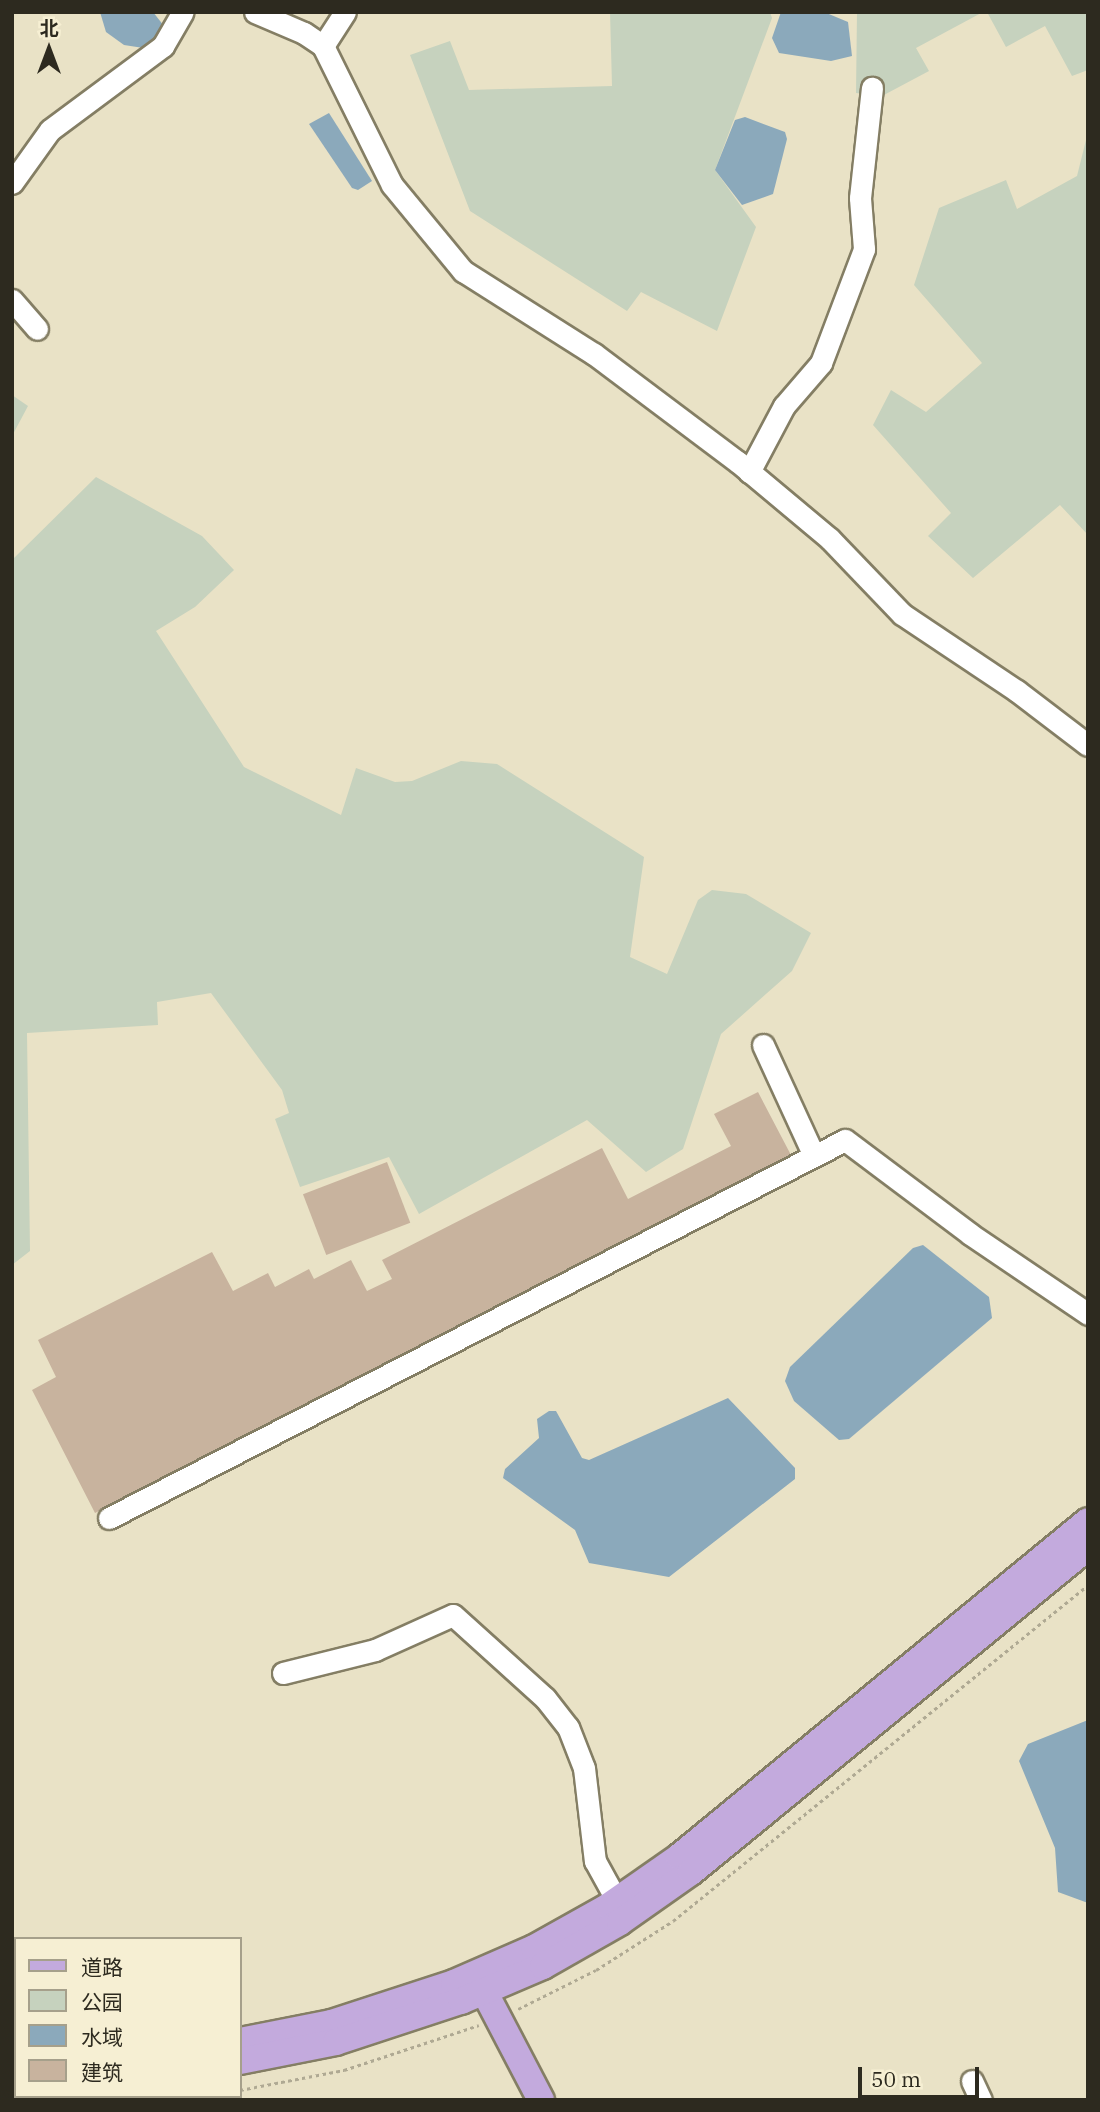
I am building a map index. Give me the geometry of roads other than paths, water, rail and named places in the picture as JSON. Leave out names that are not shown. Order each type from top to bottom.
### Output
[{"type":"main road","points":[[242,2041],[331,2023],[454,1983],[534,1948],[617,1901],[679,1857],[1088,1521]]},
{"type":"main road","points":[[242,2061],[336,2042],[484,1992],[582,1945],[656,1898],[1088,1546]]},
{"type":"main road","points":[[484,1992],[541,2100]]},
{"type":"street","points":[[12,183],[50,130],[163,46],[183,12]]},
{"type":"street","points":[[255,12],[304,33],[323,47],[392,185],[449,257],[477,282],[594,354],[750,472],[830,539],[902,614],[1017,691],[1088,746]]},
{"type":"street","points":[[323,47],[345,12]]},
{"type":"street","points":[[750,472],[784,406],[821,363],[864,249],[860,198],[872,88]]},
{"type":"street","points":[[12,300],[37,329]]},
{"type":"street","points":[[763,1045],[814,1156]]},
{"type":"street","points":[[109,1518],[845,1140],[970,1234],[1088,1314]]},
{"type":"street","points":[[283,1673],[375,1650],[453,1615],[545,1698],[568,1727],[584,1768],[596,1861],[617,1901]]},
{"type":"water","points":[[100,12],[153,12],[164,26],[150,49],[124,45],[106,32]]},
{"type":"water","points":[[781,12],[824,12],[848,22],[852,56],[831,61],[779,53],[772,38]]},
{"type":"water","points":[[329,113],[372,181],[358,190],[352,188],[309,124]]},
{"type":"water","points":[[745,117],[785,132],[787,139],[773,194],[742,205],[715,170],[735,120]]},
{"type":"water","points":[[923,1245],[989,1297],[992,1318],[849,1439],[839,1440],[794,1401],[785,1381],[790,1367],[913,1248]]},
{"type":"water","points":[[728,1398],[795,1468],[795,1479],[669,1577],[589,1563],[575,1530],[503,1478],[505,1469],[539,1438],[537,1419],[549,1411],[556,1411],[582,1458],[589,1460]]},
{"type":"water","points":[[1088,1720],[1088,1903],[1058,1892],[1055,1848],[1019,1761],[1028,1744]]}]
